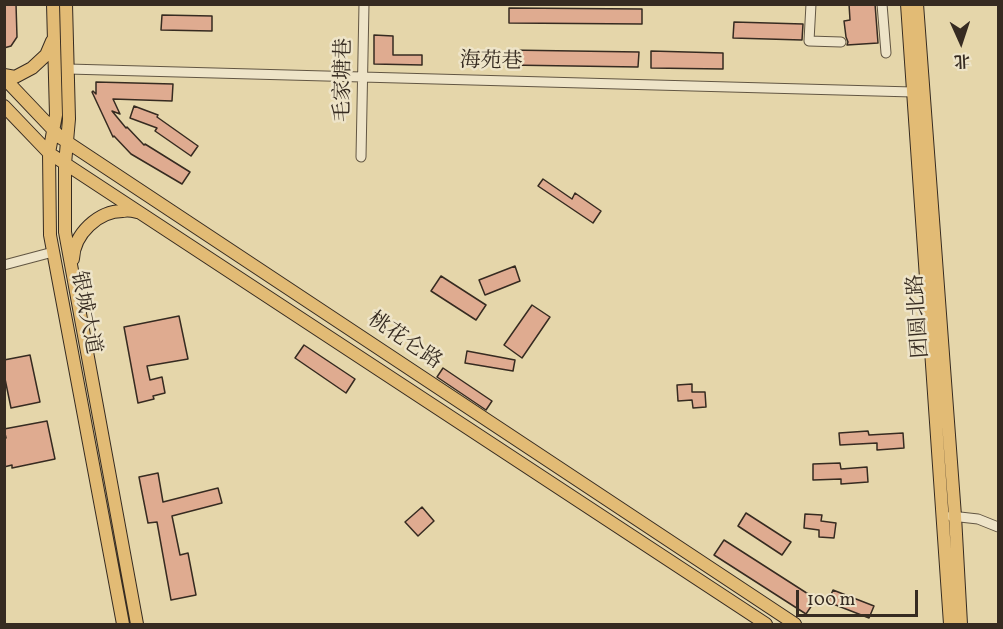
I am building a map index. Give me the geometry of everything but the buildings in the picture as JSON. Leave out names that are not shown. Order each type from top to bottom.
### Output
[{"type":"main road","name":"银城大道","points":[[53,4],[56,115],[49,153],[50,235],[123,624]]},
{"type":"main road","name":"银城大道","points":[[66,4],[69,119],[65,164],[65,232],[137,624]]},
{"type":"main road","name":"团圆北路","points":[[907,4],[960,624]]},
{"type":"main road","name":"团圆北路","points":[[917,4],[949,515],[950,624]]},
{"type":"main road","points":[[4,77],[15,77],[32,68],[45,55],[54,38]]},
{"type":"main road","name":"桃花仑路","points":[[4,77],[61,138],[790,623]]},
{"type":"main road","name":"桃花仑路","points":[[4,106],[49,153],[65,164],[766,624]]},
{"type":"main road","points":[[73,273],[73,255],[79,238],[90,225],[104,215],[121,210],[139,212]]},
{"type":"street","name":"毛家塘巷","points":[[361,157],[364,4]]},
{"type":"street","points":[[811,4],[809,41],[841,42]]},
{"type":"street","points":[[882,4],[886,53]]},
{"type":"street","name":"海苑巷","points":[[68,69],[913,92]]},
{"type":"street","points":[[4,265],[52,252]]},
{"type":"street","points":[[949,515],[978,519],[999,527]]}]
